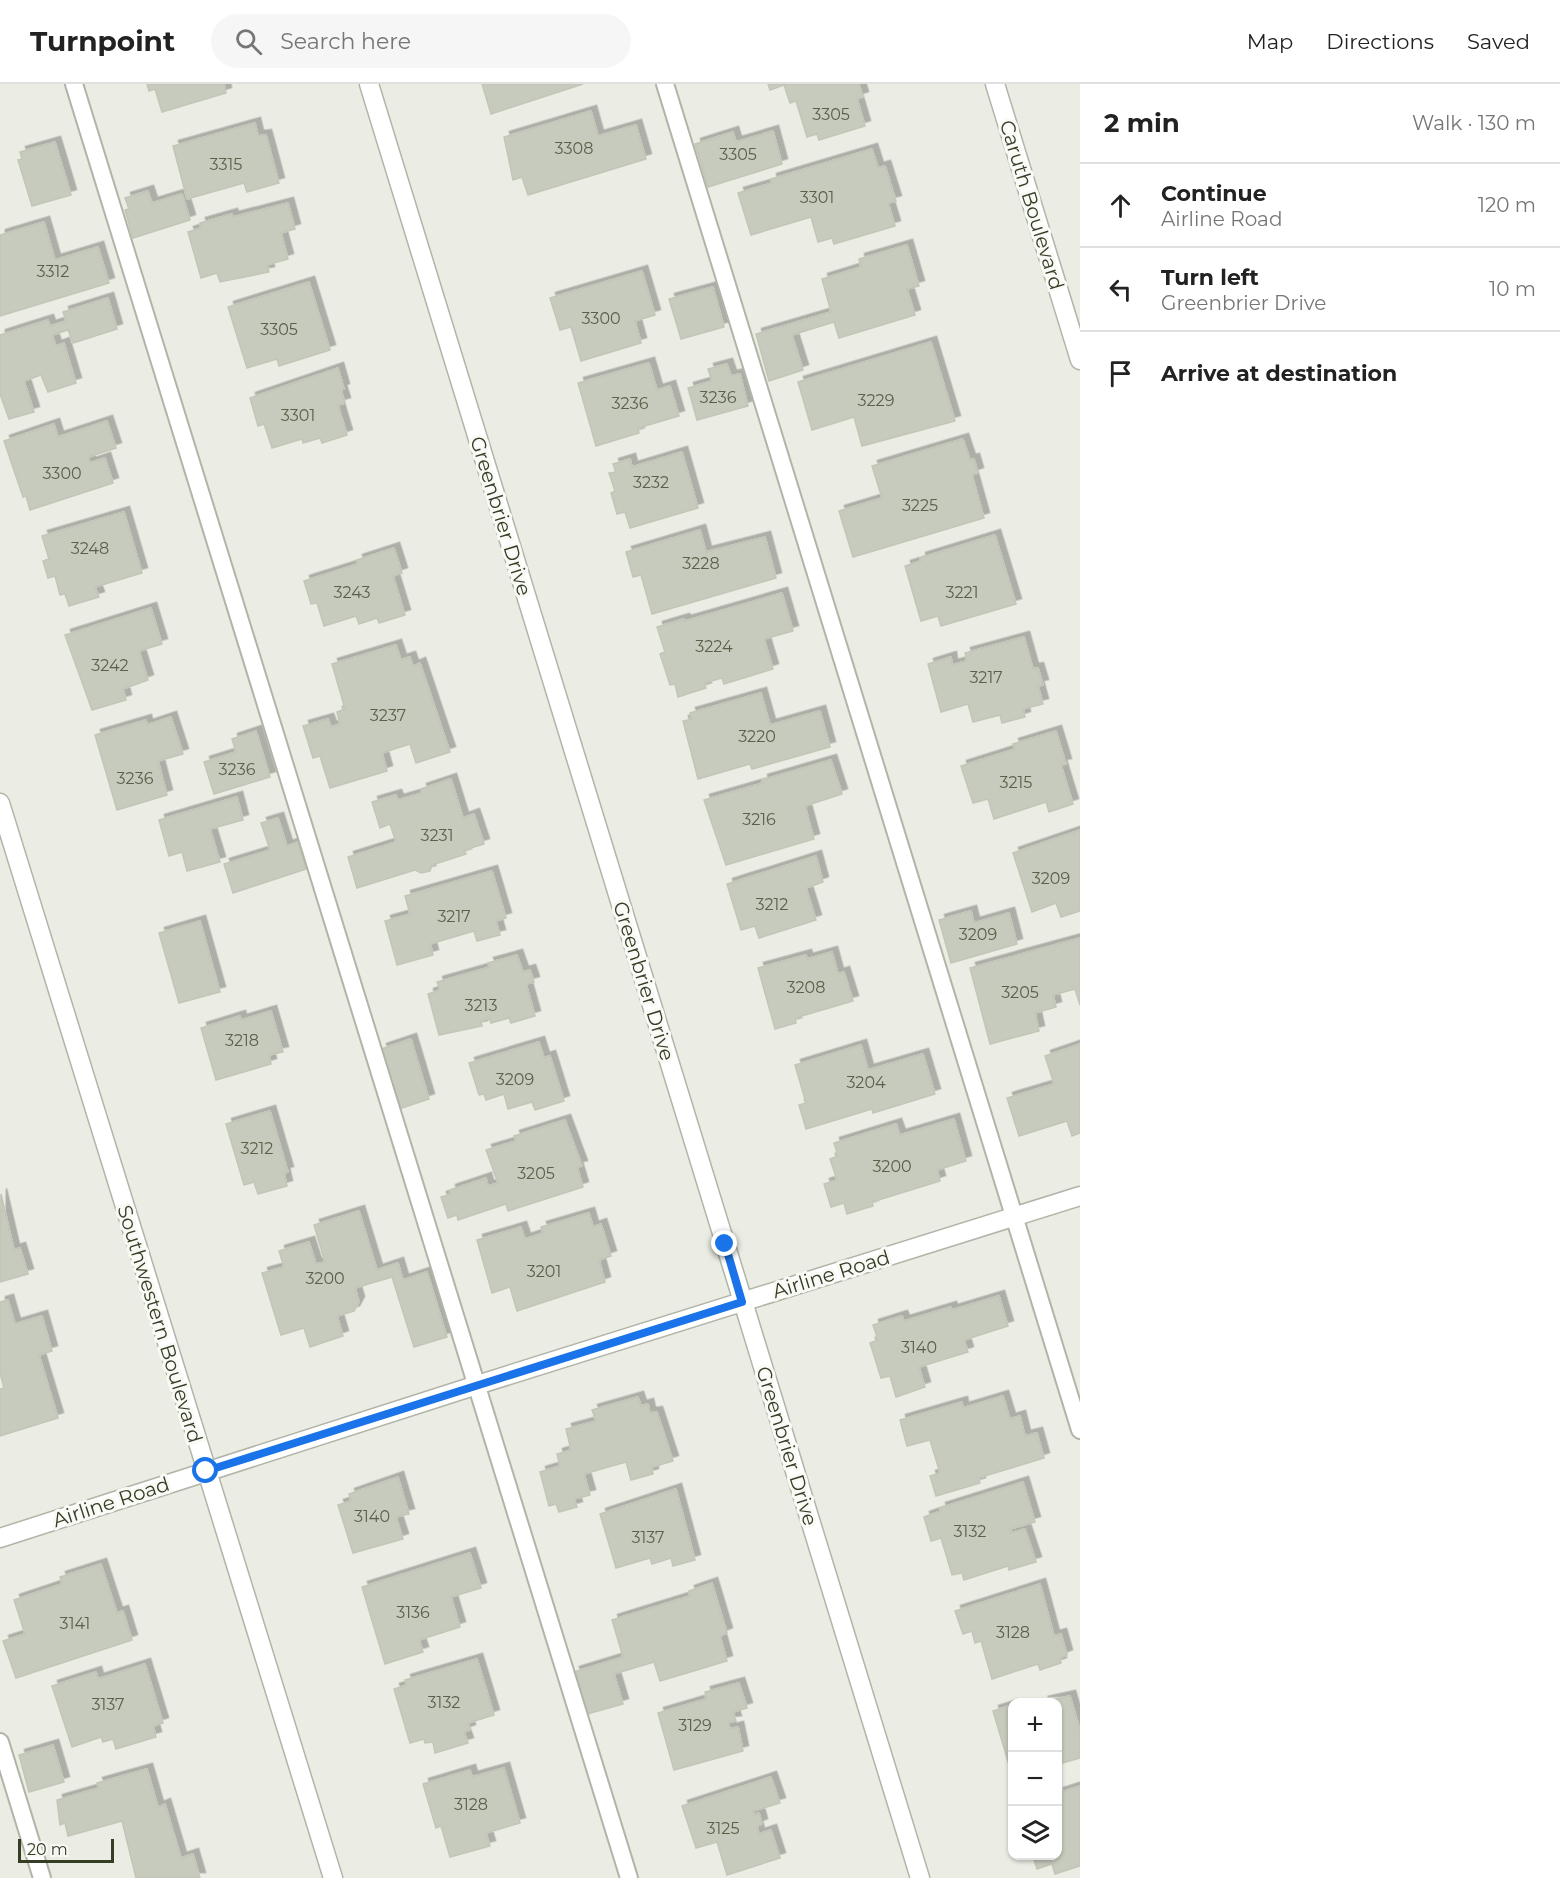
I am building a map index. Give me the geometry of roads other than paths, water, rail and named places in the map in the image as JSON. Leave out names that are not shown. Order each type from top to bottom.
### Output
[{"type":"street","name":"Greenbrier Drive","points":[[369,84],[920,1878]]},
{"type":"street","name":"Caruth Boulevard","points":[[995,84],[1080,360]]},
{"type":"street","name":"Southwestern Boulevard","points":[[0,803],[333,1878]]},
{"type":"street","name":"Airline Road","points":[[0,1538],[477,1385],[1080,1196]]},
{"type":"lane","points":[[74,84],[629,1878]]},
{"type":"lane","points":[[665,84],[1080,1430]]},
{"type":"lane","points":[[0,1742],[42,1878]]}]
